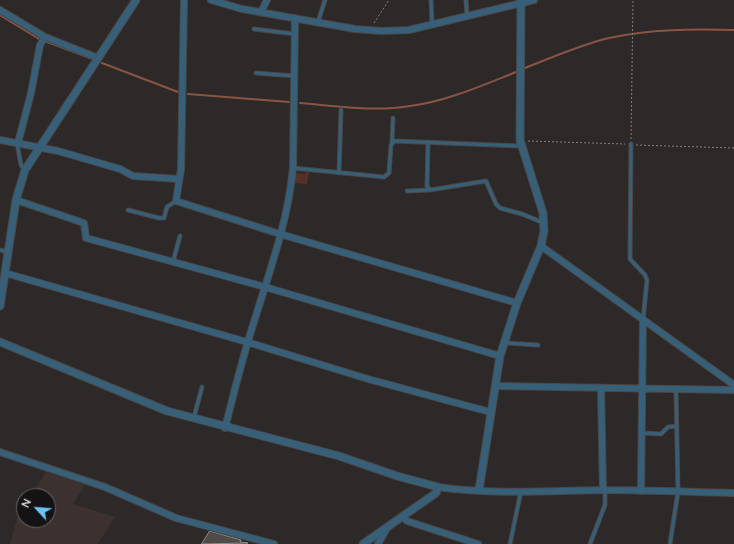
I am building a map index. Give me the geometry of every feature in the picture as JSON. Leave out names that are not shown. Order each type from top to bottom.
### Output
[{"type":"street","points":[[0,306],[16,200],[25,170],[39,146],[136,0]]},
{"type":"street","points":[[184,0],[180,178],[176,201],[280,234],[517,303]]},
{"type":"street","points":[[213,0],[261,12],[371,31],[398,31],[534,0]]},
{"type":"street","points":[[261,12],[267,0]]},
{"type":"street","points":[[479,490],[490,412],[496,386],[500,356],[517,303],[541,246],[544,223],[543,213],[520,146],[521,2]]},
{"type":"street","points":[[0,10],[46,37],[98,58]]},
{"type":"street","points":[[225,428],[291,190],[293,168],[295,18]]},
{"type":"street","points":[[18,143],[31,93],[40,45],[46,37]]},
{"type":"street","points":[[0,140],[39,146],[120,169],[133,176],[180,178]]},
{"type":"street","points":[[16,200],[84,223],[86,238],[265,287],[500,356]]},
{"type":"street","points":[[541,246],[734,385]]},
{"type":"street","points":[[5,273],[490,412]]},
{"type":"street","points":[[641,491],[643,320]]},
{"type":"street","points":[[0,342],[166,411],[225,428],[339,456],[397,476],[438,487],[462,490],[604,490],[734,493]]},
{"type":"street","points":[[496,386],[734,390]]},
{"type":"street","points":[[601,388],[604,490]]},
{"type":"street","points":[[0,452],[105,487],[176,518],[274,544]]},
{"type":"street","points":[[363,544],[436,493],[438,487]]},
{"type":"street","points":[[403,517],[407,521],[478,544]]},
{"type":"street","points":[[378,544],[387,528]]},
{"type":"lane","points":[[318,22],[325,0]]},
{"type":"lane","points":[[431,0],[432,24]]},
{"type":"lane","points":[[466,0],[467,16]]},
{"type":"lane","points":[[254,29],[295,34]]},
{"type":"lane","points":[[256,72],[295,76]]},
{"type":"lane","points":[[339,173],[341,110]]},
{"type":"lane","points":[[293,168],[384,177],[389,173],[393,118]]},
{"type":"lane","points":[[392,143],[394,141],[520,146]]},
{"type":"lane","points":[[428,142],[427,186],[430,190]]},
{"type":"lane","points":[[18,143],[21,166],[25,170]]},
{"type":"lane","points":[[631,144],[630,260],[645,275],[647,280],[643,320]]},
{"type":"lane","points":[[407,191],[430,190],[486,181],[496,204],[500,208],[522,214],[544,223]]},
{"type":"lane","points":[[128,210],[164,218],[167,207],[176,201]]},
{"type":"lane","points":[[173,262],[180,236]]},
{"type":"lane","points":[[0,250],[8,252]]},
{"type":"lane","points":[[504,343],[538,345]]},
{"type":"lane","points":[[193,419],[202,387]]},
{"type":"lane","points":[[670,544],[678,492],[676,389]]},
{"type":"lane","points":[[642,433],[661,434],[668,427],[676,426]]},
{"type":"lane","points":[[590,544],[605,505],[604,490]]},
{"type":"lane","points":[[510,544],[521,491]]},
{"type":"path","points":[[371,31],[389,0]]},
{"type":"path","points":[[631,144],[633,0]]},
{"type":"shaded area","points":[[306,171],[309,171],[307,184],[294,183],[296,173],[305,174]]},
{"type":"shaded area","points":[[46,472],[85,485],[73,504],[115,517],[98,544],[10,544],[16,523],[16,528],[56,528],[56,488],[36,488]]},
{"type":"building","points":[[210,531],[241,540],[240,542],[248,543],[202,544]]},
{"type":"waterway","points":[[0,15],[39,39],[90,58]]},
{"type":"waterway","points":[[525,68],[588,44],[625,35],[672,30],[734,30]]},
{"type":"waterway","points":[[102,63],[178,92]]},
{"type":"waterway","points":[[300,103],[369,108],[396,108],[410,106],[450,97],[516,72]]},
{"type":"waterway","points":[[188,94],[289,102]]}]
